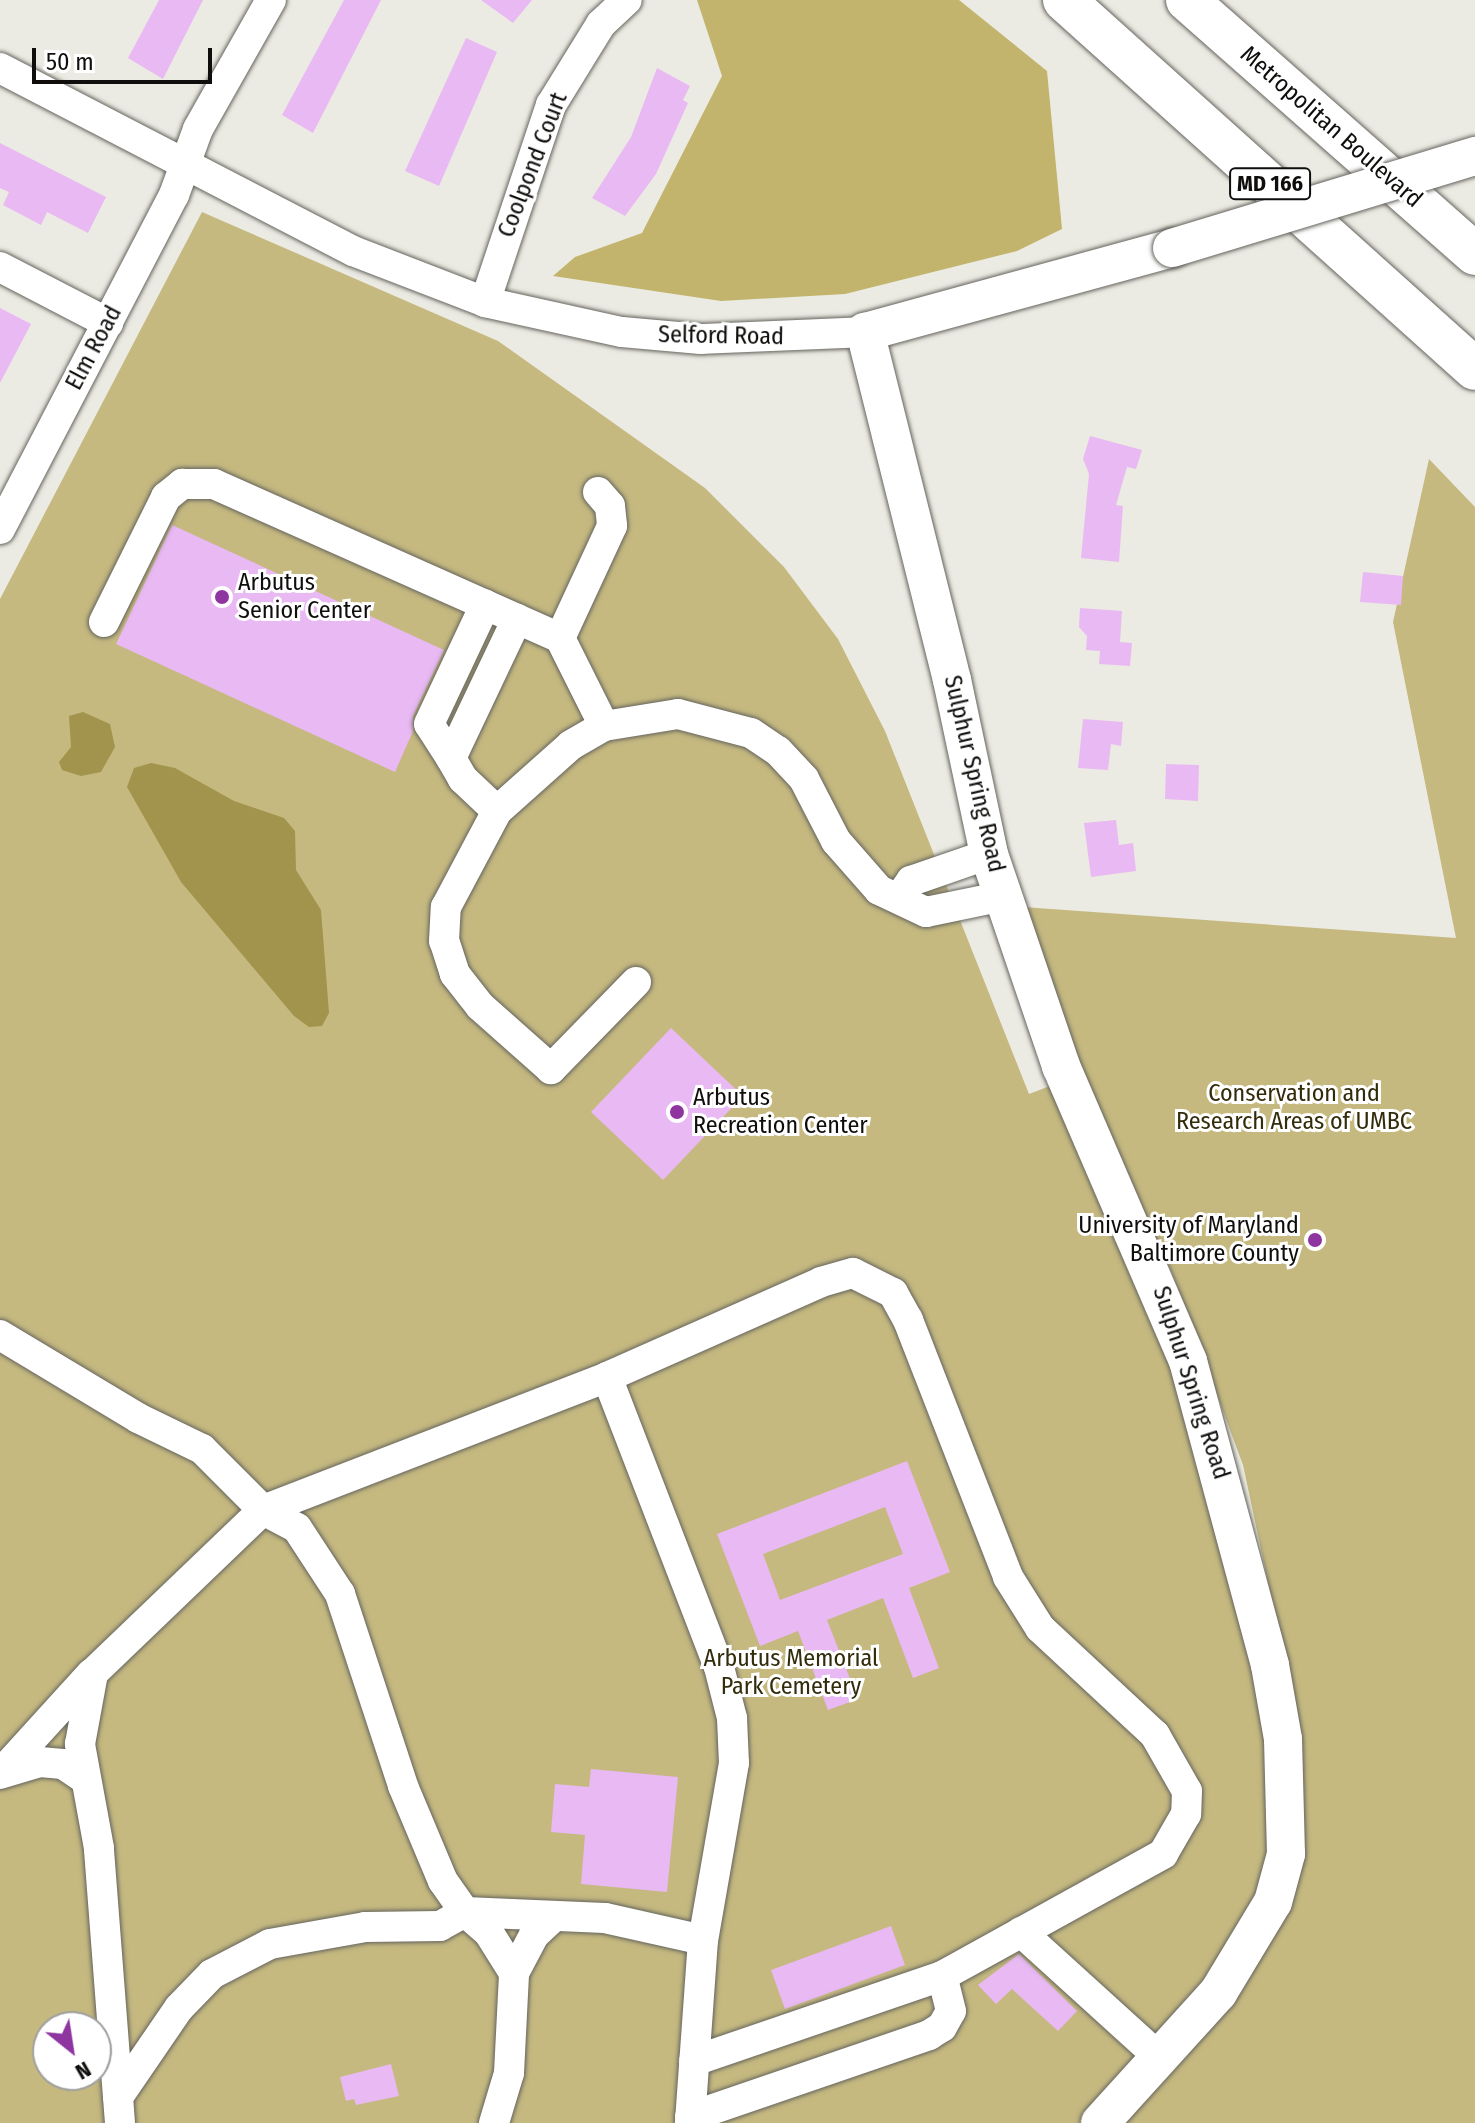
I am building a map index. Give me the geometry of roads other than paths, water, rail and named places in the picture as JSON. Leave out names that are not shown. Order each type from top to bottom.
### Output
[{"type":"highway","name":"MD 166","points":[[1064,0],[1475,369]]},
{"type":"highway","name":"Metropolitan Boulevard","points":[[1187,0],[1475,254]]},
{"type":"highway","points":[[1195,0],[1475,226]]},
{"type":"main road","name":"Selford Road","points":[[865,332],[1172,248],[1475,156]]},
{"type":"main road","name":"Sulphur Spring Road","points":[[865,332],[952,680],[989,854],[1061,1066],[1188,1361],[1270,1665],[1283,1739],[1286,1854],[1273,1902],[1218,1993],[1100,2123]]},
{"type":"street","name":"Elm Road","points":[[0,529],[108,323],[185,166],[198,129],[271,0]]},
{"type":"street","name":"Coolpond Court","points":[[485,302],[551,105],[601,24],[627,0]]},
{"type":"street","name":"Selford Road","points":[[0,68],[353,251],[485,302],[607,330],[685,338],[865,332]]},
{"type":"street","points":[[0,267],[108,323]]},
{"type":"street","points":[[104,622],[166,497],[182,484],[214,484],[560,638],[604,726]]},
{"type":"street","points":[[560,638],[612,526],[610,506],[598,492]]},
{"type":"street","points":[[485,605],[429,724],[463,779],[497,811]]},
{"type":"street","points":[[451,758],[517,619]]},
{"type":"street","points":[[636,982],[551,1069],[480,1006],[455,974],[444,941],[446,907],[497,811],[559,754],[604,726],[678,714],[751,733],[778,751],[804,779],[836,841],[859,871],[879,890],[926,912],[1004,896]]},
{"type":"street","points":[[899,898],[911,881],[989,854]]},
{"type":"street","points":[[0,1774],[93,1673],[263,1510],[607,1377],[821,1282],[853,1273],[893,1293],[1008,1577],[1040,1628],[1155,1735],[1187,1791],[1186,1814],[1163,1854],[942,1976],[694,2061]]},
{"type":"street","points":[[0,1335],[138,1418],[202,1449],[263,1510],[297,1528],[340,1594],[403,1786],[443,1881],[465,1912],[489,1933],[514,1973]]},
{"type":"street","points":[[607,1377],[719,1667],[732,1718],[734,1763],[703,1940],[690,2120],[929,2035],[942,2027],[951,2011],[942,1976]]},
{"type":"street","points":[[93,1673],[82,1708],[84,1778],[99,1848],[119,2110]]},
{"type":"street","points":[[0,1774],[40,1762],[63,1764],[84,1778]]},
{"type":"street","points":[[119,2110],[179,2008],[212,1974],[246,1953],[270,1944],[365,1927],[440,1926],[465,1912],[551,1919],[605,1918],[703,1940]]},
{"type":"street","points":[[494,2123],[509,2073],[514,1973],[534,1935],[551,1919]]},
{"type":"street","points":[[1021,1932],[1161,2059]]},
{"type":"place","name":"Arbutus Senior Center","points":[[222,597]]},
{"type":"place","name":"Arbutus Recreation Center","points":[[677,1112]]},
{"type":"place","name":"University of Maryland Baltimore County","points":[[1315,1240]]},
{"type":"park label","name":"Conservation and Research Areas of UMBC","points":[[1294,1108]]},
{"type":"park label","name":"Arbutus Memorial Park Cemetery","points":[[791,1673]]}]
